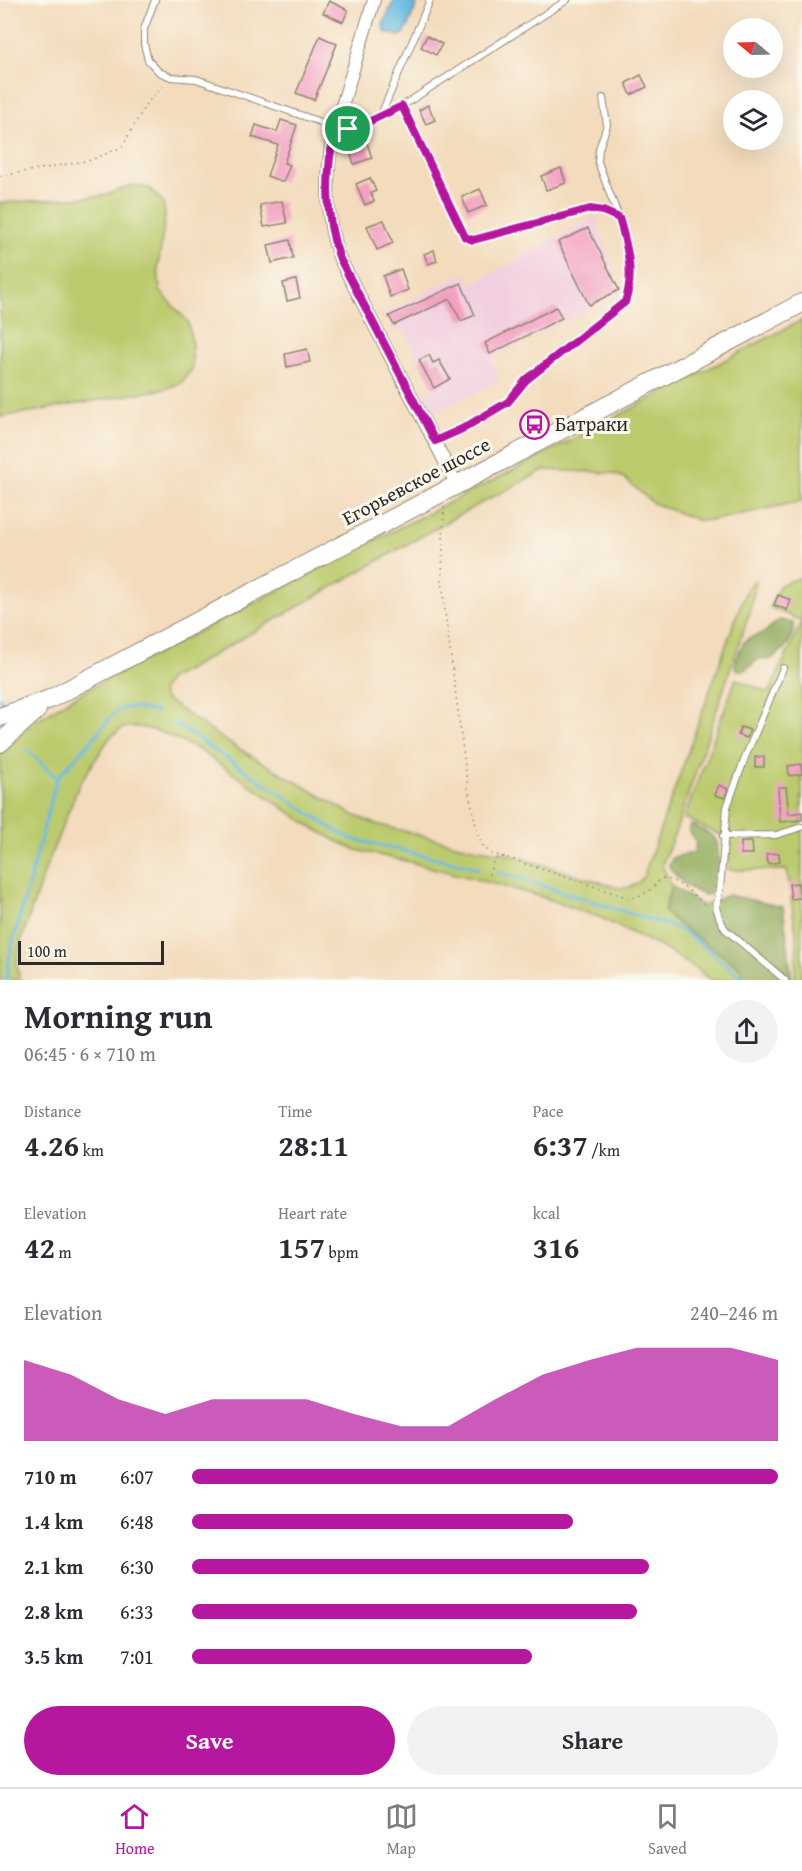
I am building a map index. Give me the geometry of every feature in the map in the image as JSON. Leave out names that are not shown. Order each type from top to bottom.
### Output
[{"type":"main road","name":"Егорьевское шоссе","points":[[0,717],[51,699],[802,303]]},
{"type":"main road","name":"Егорьевское шоссе","points":[[0,743],[51,699]]},
{"type":"street","points":[[374,0],[335,127],[330,156],[328,212],[333,241],[340,259],[435,441],[451,489]]},
{"type":"lane","points":[[155,0],[144,30],[144,44],[148,60],[159,72],[171,77],[196,79],[335,127],[348,129],[360,126],[402,106],[567,0]]},
{"type":"lane","points":[[380,117],[430,0]]},
{"type":"lane","points":[[435,441],[462,429],[508,402],[526,380],[625,302],[630,280],[627,246],[598,162],[599,149],[607,124],[603,98]]},
{"type":"lane","points":[[402,106],[465,237],[473,240],[590,209],[603,211],[619,218]]},
{"type":"lane","points":[[783,668],[746,755],[727,807],[720,889],[716,907],[725,929],[785,980]]},
{"type":"lane","points":[[723,836],[776,835],[802,827]]},
{"type":"path","points":[[0,176],[91,160],[122,147],[146,104],[171,77]]},
{"type":"path","points":[[451,489],[442,588],[468,789],[479,839],[492,854],[629,898],[640,897],[661,878],[669,879],[697,898],[719,918]]},
{"type":"path","points":[[489,875],[492,864],[497,858],[505,857]]},
{"type":"shaded area","points":[[595,216],[622,292],[491,358],[500,380],[433,413],[423,393],[434,388],[402,328],[394,332],[385,313],[466,272],[471,285]]},
{"type":"green space","points":[[133,185],[149,188],[163,202],[165,216],[158,268],[160,291],[188,322],[192,345],[192,369],[181,383],[164,389],[0,417],[0,203],[102,196]]},
{"type":"green space","points":[[802,320],[802,501],[700,521],[653,503],[624,478],[612,473],[544,470],[455,517],[169,679],[162,690],[164,698],[229,743],[353,815],[376,824],[472,848],[504,853],[616,887],[628,887],[639,882],[644,875],[740,606],[748,587],[756,580],[750,611],[662,865],[671,886],[665,912],[687,931],[742,969],[741,980],[710,980],[663,948],[601,918],[539,896],[356,850],[313,828],[199,750],[161,732],[129,727],[123,728],[110,737],[79,785],[46,867],[20,944],[17,962],[19,980],[0,980],[0,753],[35,721],[72,698],[351,552]]},
{"type":"green space","points":[[802,577],[802,621],[770,607],[780,585]]},
{"type":"green space","points":[[781,620],[793,623],[794,629],[783,649],[769,660],[760,658],[745,670],[737,670],[735,667],[737,659],[745,642]]},
{"type":"green space","points":[[802,621],[802,980],[798,980],[795,977],[797,941],[787,870],[729,870],[729,839],[684,818],[736,679],[769,693]]},
{"type":"green space","points":[[691,825],[710,835],[717,843],[716,886],[713,892],[707,895],[685,885],[669,866],[674,857],[694,853],[696,843],[689,830]]},
{"type":"green space","points":[[671,886],[703,906],[728,895],[783,907],[792,980],[741,980],[742,969],[664,912]]},
{"type":"water","points":[[394,0],[418,1],[405,33],[400,36],[385,32],[383,25]]},
{"type":"building","points":[[329,1],[348,10],[343,22],[323,13]]},
{"type":"building","points":[[320,36],[337,44],[314,100],[296,93]]},
{"type":"building","points":[[427,36],[442,44],[436,55],[421,47]]},
{"type":"building","points":[[641,75],[647,87],[631,95],[626,83]]},
{"type":"building","points":[[428,105],[435,120],[426,124],[419,110]]},
{"type":"building","points":[[281,120],[297,125],[284,163],[290,165],[283,182],[267,176],[278,145],[252,137],[256,125],[277,132]]},
{"type":"building","points":[[367,143],[372,158],[354,164],[349,150]]},
{"type":"building","points":[[561,168],[566,183],[546,190],[541,176]]},
{"type":"building","points":[[370,178],[376,191],[371,193],[374,201],[365,205],[356,184]]},
{"type":"building","points":[[480,189],[487,205],[468,213],[462,197]]},
{"type":"building","points":[[282,201],[287,223],[264,227],[260,205]]},
{"type":"building","points":[[384,220],[393,243],[377,250],[367,226]]},
{"type":"building","points":[[588,228],[619,290],[589,305],[558,242]]},
{"type":"building","points":[[290,240],[293,258],[272,263],[268,245]]},
{"type":"building","points":[[434,250],[437,261],[428,264],[424,254]]},
{"type":"building","points":[[401,269],[408,290],[390,297],[383,276]]},
{"type":"building","points":[[296,280],[300,298],[287,301],[283,283]]},
{"type":"building","points":[[461,283],[475,315],[461,321],[450,299],[394,325],[389,316]]},
{"type":"building","points":[[556,307],[562,318],[490,354],[485,343]]},
{"type":"building","points":[[307,349],[310,362],[287,367],[285,354]]},
{"type":"building","points":[[429,355],[433,363],[439,360],[450,379],[434,388],[419,360]]},
{"type":"building","points":[[778,595],[791,600],[787,610],[774,605]]},
{"type":"building","points":[[741,727],[750,730],[747,738],[738,735]]},
{"type":"building","points":[[755,757],[764,757],[764,767],[755,767]]},
{"type":"building","points":[[801,764],[802,774],[789,776],[788,766]]},
{"type":"building","points":[[719,785],[728,789],[725,798],[715,795]]},
{"type":"building","points":[[778,787],[786,787],[789,814],[802,812],[802,820],[780,822]]},
{"type":"building","points":[[741,842],[752,842],[753,854],[741,854]]},
{"type":"building","points":[[779,853],[780,862],[768,864],[766,854]]},
{"type":"building","points":[[798,883],[800,898],[791,899],[789,884]]},
{"type":"waterway","points":[[0,698],[3,704]]},
{"type":"waterway","points":[[6,980],[11,950],[57,778],[119,710],[130,707],[156,712]]},
{"type":"waterway","points":[[174,723],[336,831],[352,839],[479,868]]},
{"type":"waterway","points":[[26,749],[57,778]]},
{"type":"waterway","points":[[498,872],[674,927],[686,933],[746,980]]},
{"type":"place","name":"Батраки","points":[[534,424]]},
{"type":"route","points":[[402,106],[465,237],[473,240],[590,209],[603,211],[619,218],[627,246],[630,280],[625,302],[526,380],[508,402],[462,429],[435,441],[340,259],[333,241],[328,212],[330,156],[335,127],[348,129],[360,126],[402,106]]}]
